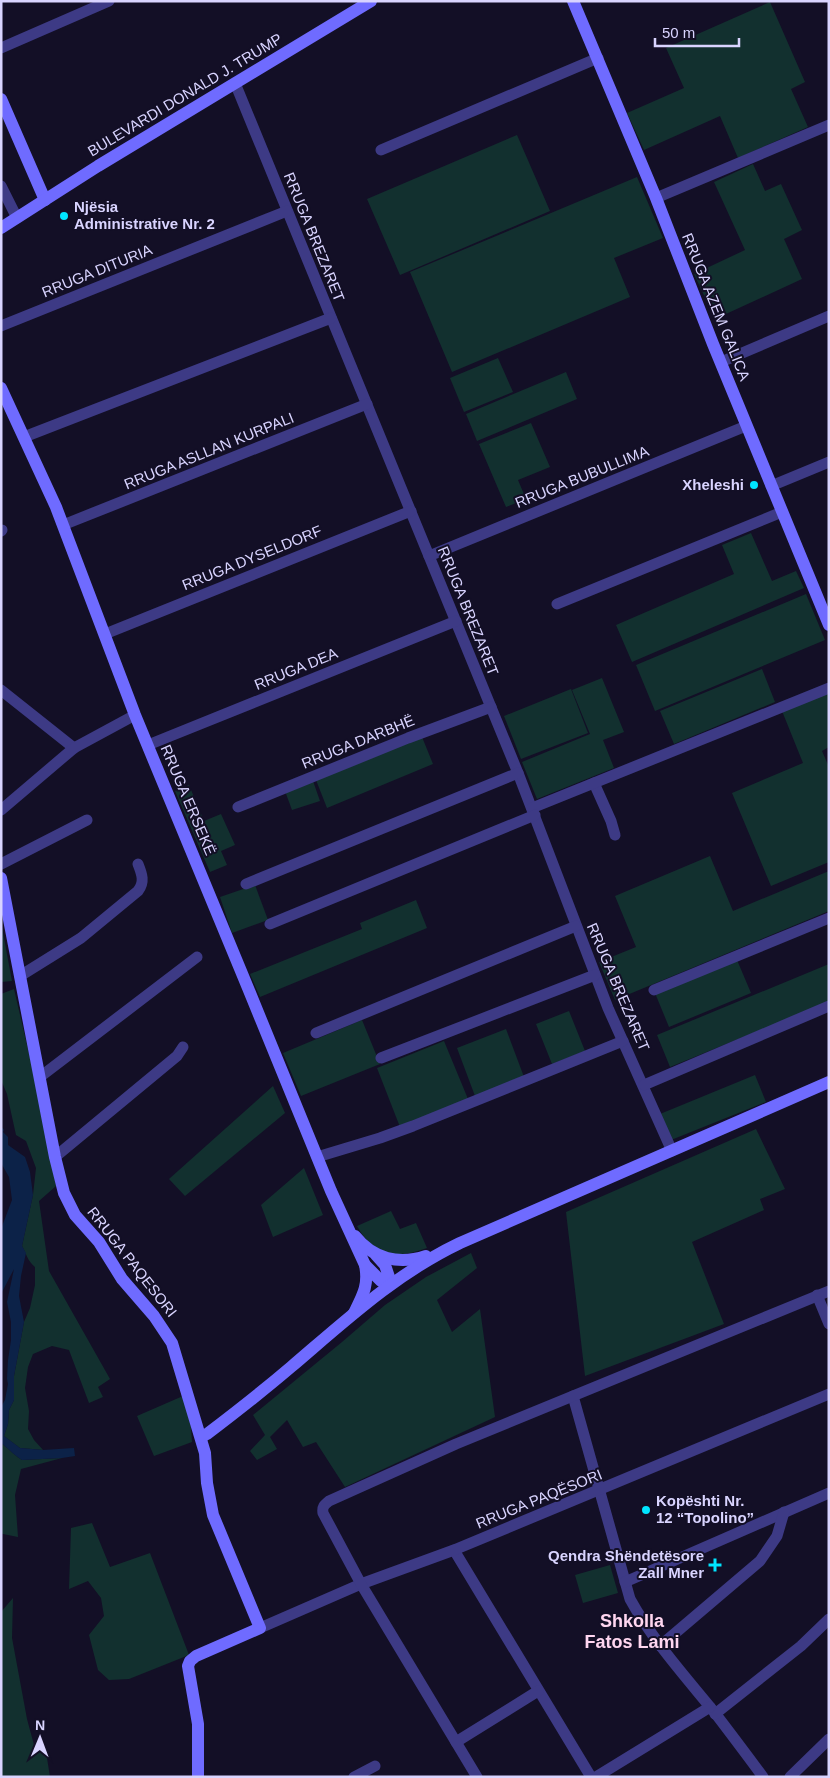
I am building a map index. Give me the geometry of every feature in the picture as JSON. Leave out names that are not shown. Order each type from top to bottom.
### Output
[{"type":"street","points":[[1,48],[109,1]]},
{"type":"street","name":"BULEVARDI DONALD J. TRUMP","points":[[1,228],[98,166],[235,84],[357,5],[371,1]]},
{"type":"street","name":"RRUGA AZEM GALICA","points":[[575,2],[656,198],[746,426],[829,624]]},
{"type":"street","points":[[381,150],[598,58]]},
{"type":"street","name":"RRUGA BREZARET","points":[[235,84],[518,773],[595,975],[672,1151]]},
{"type":"street","points":[[1,99],[45,200]]},
{"type":"street","points":[[656,198],[829,125]]},
{"type":"street","points":[[1,186],[17,218]]},
{"type":"street","name":"RRUGA DITURIA","points":[[1,326],[287,211]]},
{"type":"street","points":[[721,362],[829,316]]},
{"type":"street","points":[[24,437],[330,318]]},
{"type":"street","name":"RRUGA ERSEKË","points":[[1,388],[63,525],[135,715],[346,1224]]},
{"type":"street","name":"RRUGA ASLLAN KURPALI","points":[[63,525],[366,404]]},
{"type":"street","name":"RRUGA BUBULLIMA","points":[[429,556],[746,426]]},
{"type":"street","points":[[771,486],[829,462]]},
{"type":"street","name":"RRUGA DYSELDORF","points":[[105,634],[411,511]]},
{"type":"street","points":[[558,604],[782,512]]},
{"type":"street","name":"RRUGA DEA","points":[[148,744],[456,621]]},
{"type":"street","points":[[270,924],[594,783],[829,688]]},
{"type":"street","points":[[1,690],[74,748]]},
{"type":"street","name":"RRUGA DARBHË","points":[[238,807],[408,738],[491,707]]},
{"type":"street","points":[[1,810],[74,748],[135,715]]},
{"type":"street","points":[[246,884],[518,773]]},
{"type":"street","points":[[594,783],[615,835]]},
{"type":"street","points":[[1,864],[87,820]]},
{"type":"street","points":[[20,976],[81,938],[138,892],[142,886],[142,879],[138,864]]},
{"type":"street","name":"RRUGA PAQESORI","points":[[1,878],[55,1158],[64,1193],[75,1215],[99,1242],[122,1279],[154,1316],[172,1343],[207,1462],[207,1483],[213,1515],[260,1628]]},
{"type":"street","points":[[654,990],[829,918]]},
{"type":"street","points":[[316,1033],[576,926]]},
{"type":"street","points":[[40,1076],[197,957]]},
{"type":"street","points":[[382,1058],[595,975]]},
{"type":"street","points":[[644,1085],[829,1006]]},
{"type":"street","points":[[317,1157],[380,1138],[560,1068],[623,1041]]},
{"type":"street","points":[[55,1158],[177,1056],[183,1047]]},
{"type":"street","points":[[376,1255],[388,1259],[415,1260],[448,1249],[829,1082]]},
{"type":"street","points":[[346,1224],[360,1242],[385,1265],[391,1283]]},
{"type":"street","points":[[346,1224],[365,1265],[368,1278],[364,1294],[354,1313]]},
{"type":"street","points":[[201,1437],[270,1385],[391,1283],[448,1249]]},
{"type":"street","points":[[365,1265],[381,1281],[391,1283]]},
{"type":"street","points":[[477,1777],[361,1584],[323,1514],[322,1509],[324,1505],[328,1501],[456,1444],[829,1291]]},
{"type":"street","points":[[817,1295],[829,1324]]},
{"type":"street","name":"RRUGA PAQËSORI","points":[[260,1628],[361,1584],[454,1550],[829,1394]]},
{"type":"street","points":[[573,1396],[630,1599],[660,1646],[763,1777]]},
{"type":"street","points":[[625,1582],[829,1493]]},
{"type":"street","points":[[660,1646],[760,1561],[777,1536],[784,1512]]},
{"type":"street","points":[[454,1550],[591,1777]]},
{"type":"street","points":[[596,1777],[712,1710],[800,1646],[829,1619]]},
{"type":"street","points":[[198,1777],[198,1724],[188,1666],[190,1661],[196,1656],[260,1628]]},
{"type":"street","points":[[456,1742],[538,1691]]},
{"type":"street","points":[[790,1777],[829,1739]]},
{"type":"street","points":[[354,1777],[375,1766]]},
{"type":"green space","points":[[770,2],[805,82],[791,89],[808,127],[738,158],[720,116],[644,150],[627,113],[684,88],[666,48]]},
{"type":"green space","points":[[517,135],[550,211],[400,275],[367,199]]},
{"type":"green space","points":[[753,164],[765,191],[781,184],[802,230],[784,239],[802,279],[715,319],[694,274],[745,250],[714,182]]},
{"type":"green space","points":[[637,177],[663,238],[614,258],[630,297],[452,372],[410,272]]},
{"type":"green space","points":[[498,358],[513,392],[464,412],[450,378]]},
{"type":"green space","points":[[566,372],[577,399],[477,441],[466,414]]},
{"type":"green space","points":[[531,423],[550,467],[518,480],[526,499],[506,507],[479,444]]},
{"type":"green space","points":[[751,533],[772,581],[796,571],[804,588],[632,662],[616,625],[734,574],[722,545]]},
{"type":"green space","points":[[806,594],[825,640],[655,711],[636,665]]},
{"type":"green space","points":[[762,669],[775,702],[674,744],[660,711]]},
{"type":"green space","points":[[602,678],[624,732],[603,740],[614,768],[537,799],[522,762],[590,734],[572,690]]},
{"type":"green space","points":[[571,689],[588,733],[521,759],[504,716]]},
{"type":"green space","points":[[829,692],[829,747],[822,751],[829,767],[829,862],[771,886],[732,793],[803,763],[782,711]]},
{"type":"green space","points":[[422,737],[433,764],[327,808],[316,780]]},
{"type":"green space","points":[[313,781],[320,801],[292,810],[285,791]]},
{"type":"green space","points":[[189,785],[204,821],[221,814],[235,845],[221,851],[227,865],[210,872],[175,791]]},
{"type":"green space","points":[[710,856],[733,911],[829,871],[829,911],[615,1000],[599,962],[636,947],[615,896]]},
{"type":"green space","points":[[255,885],[268,920],[232,933],[220,897]]},
{"type":"green space","points":[[416,900],[427,928],[260,997],[250,974],[362,929],[360,923]]},
{"type":"green space","points":[[1,922],[12,981],[1,982]]},
{"type":"green space","points":[[737,960],[751,993],[669,1027],[655,993]]},
{"type":"green space","points":[[829,964],[829,1002],[670,1067],[657,1035]]},
{"type":"green space","points":[[14,989],[37,1088],[56,1186],[39,1201],[49,1271],[110,1379],[98,1387],[103,1397],[89,1403],[69,1350],[52,1346],[33,1354],[28,1367],[25,1388],[29,1411],[28,1429],[34,1440],[43,1450],[20,1448],[4,1436],[8,1424],[9,1410],[14,1400],[14,1376],[24,1322],[30,1308],[35,1285],[35,1267],[22,1246],[33,1195],[36,1168],[26,1141],[16,1135],[7,1094],[1,1080],[1,994]]},
{"type":"green space","points":[[569,1011],[585,1051],[552,1064],[536,1024]]},
{"type":"green space","points":[[362,1020],[380,1064],[301,1096],[283,1053]]},
{"type":"green space","points":[[506,1029],[524,1077],[475,1096],[457,1048]]},
{"type":"green space","points":[[444,1041],[468,1099],[400,1127],[377,1068]]},
{"type":"green space","points":[[755,1075],[766,1102],[671,1140],[660,1114]]},
{"type":"green space","points":[[273,1086],[285,1113],[185,1196],[169,1179]]},
{"type":"green space","points":[[756,1129],[785,1189],[760,1199],[764,1210],[692,1242],[724,1324],[585,1376],[566,1212]]},
{"type":"green space","points":[[304,1168],[323,1215],[273,1237],[261,1205]]},
{"type":"green space","points":[[391,1211],[400,1229],[416,1223],[427,1248],[416,1252],[395,1254],[378,1249],[363,1236],[357,1226]]},
{"type":"green space","points":[[471,1253],[477,1268],[437,1300],[452,1332],[480,1309],[495,1417],[345,1487],[316,1442],[303,1447],[287,1420],[270,1437],[277,1449],[257,1460],[250,1451],[265,1435],[253,1415],[385,1305],[426,1277]]},
{"type":"green space","points":[[183,1396],[191,1427],[192,1442],[154,1456],[137,1416]]},
{"type":"green space","points":[[1,1443],[22,1460],[62,1458],[21,1469],[15,1495],[18,1537],[1,1533]]},
{"type":"green space","points":[[92,1523],[110,1567],[150,1553],[189,1655],[129,1679],[109,1680],[98,1670],[89,1635],[104,1616],[101,1598],[88,1581],[69,1589],[71,1528]]},
{"type":"green space","points":[[610,1565],[618,1593],[583,1603],[575,1575]]},
{"type":"green space","points":[[13,1598],[12,1638],[27,1719],[34,1745],[44,1739],[50,1777],[1,1776],[1,1612]]},
{"type":"water","points":[[1,1126],[4,1130],[3,1132],[8,1137],[8,1145],[25,1157],[30,1172],[33,1195],[22,1246],[26,1253],[19,1296],[24,1322],[14,1376],[14,1400],[9,1410],[8,1424],[4,1436],[20,1448],[43,1450],[74,1448],[75,1456],[22,1460],[1,1443],[1,1407],[5,1400],[8,1384],[8,1360],[11,1340],[11,1322],[7,1302],[14,1269],[1,1294],[1,1229],[12,1200],[9,1177],[1,1163]]},
{"type":"place","name":"Njësia Administrative Nr. 2","points":[[64,216]]},
{"type":"place","name":"Xheleshi","points":[[754,485]]},
{"type":"place","name":"Kopështi Nr. 12 “Topolino”","points":[[646,1510]]},
{"type":"place","name":"Qendra Shëndetësore Zall Mner","points":[[715,1565]]},
{"type":"district","name":"Shkolla Fatos Lami","points":[[632,1631]]}]
